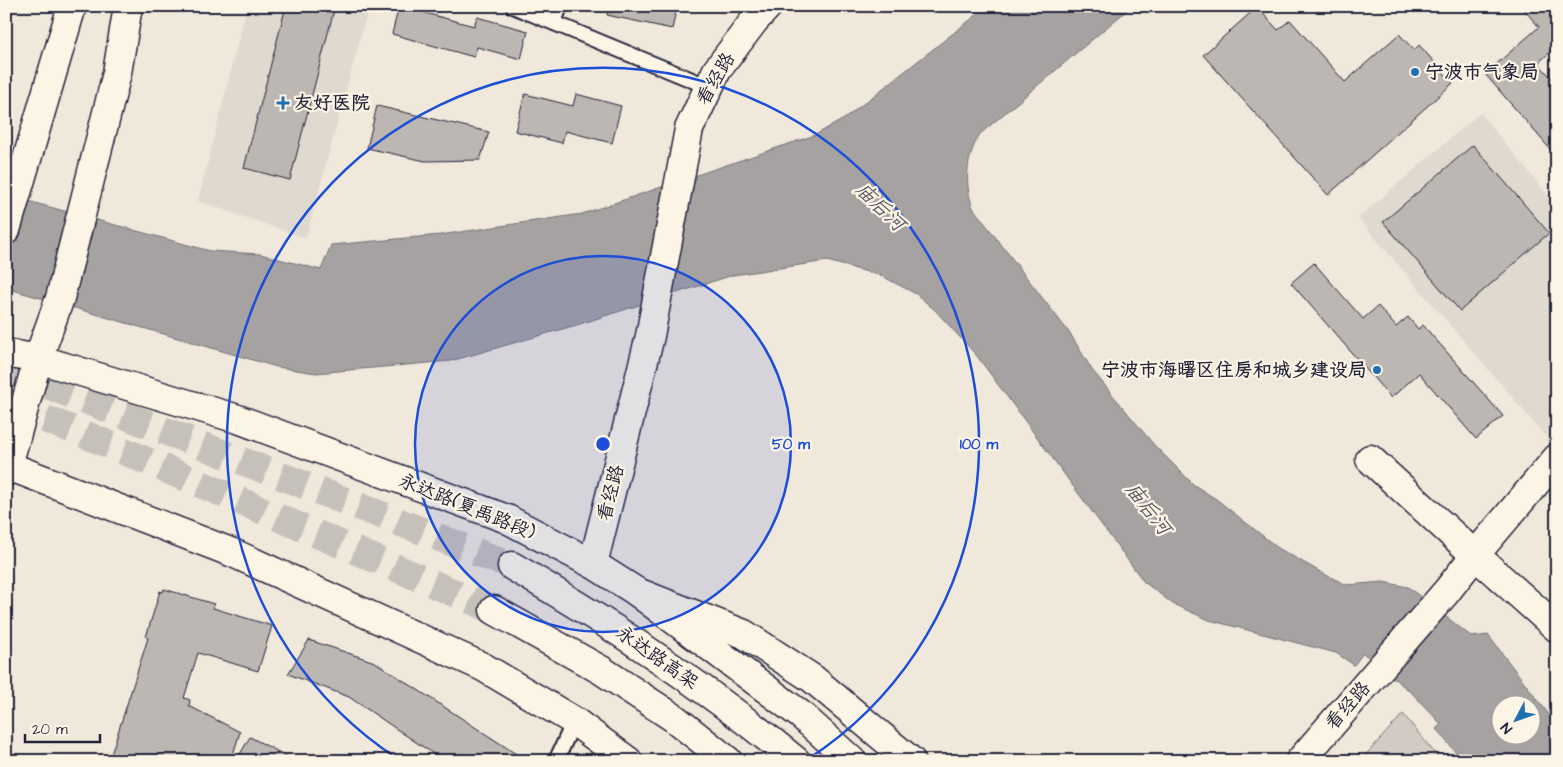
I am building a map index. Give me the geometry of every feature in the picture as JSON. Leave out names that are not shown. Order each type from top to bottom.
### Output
[{"type":"main road","points":[[6,230],[72,6]]},
{"type":"main road","points":[[128,6],[117,73],[60,298],[38,360],[7,468],[233,553],[483,667],[574,721],[628,761]]},
{"type":"main road","name":"看经路","points":[[594,564],[650,336],[689,129],[709,86],[723,63],[754,21],[768,6]]},
{"type":"main road","name":"永达路(夏禹路段)","points":[[6,353],[38,360],[238,419],[506,519],[594,564],[637,592],[744,634],[813,679],[911,761]]},
{"type":"main road","name":"看经路","points":[[1300,761],[1557,458]]},
{"type":"main road","points":[[1370,459],[1557,628]]},
{"type":"main road","name":"永达路高架","points":[[512,566],[607,623],[747,721],[796,761]]},
{"type":"main road","points":[[637,592],[801,715],[852,761]]},
{"type":"main road","points":[[494,610],[600,670],[674,718],[728,761]]},
{"type":"main road","points":[[674,718],[712,761]]},
{"type":"lane","points":[[514,6],[709,86]]},
{"type":"lane","points":[[554,23],[560,6]]},
{"type":"lane","points":[[556,761],[574,721]]},
{"type":"shaded area","name":"友好医院","points":[[247,6],[369,6],[306,238],[198,201]]},
{"type":"shaded area","points":[[1480,113],[1557,206],[1557,431],[1549,440],[1358,218]]},
{"type":"shaded area","points":[[1403,714],[1441,761],[1360,761]]},
{"type":"water","name":"庙后河","points":[[988,6],[1132,6],[980,134],[972,151],[968,170],[968,189],[973,208],[1071,335],[1092,370],[1154,445],[1194,485],[1216,499],[1278,548],[1324,574],[1347,585],[1383,582],[1408,587],[1472,637],[1488,635],[1533,694],[1490,694],[1490,744],[1540,744],[1540,703],[1557,725],[1557,761],[1463,761],[1436,729],[1441,724],[1412,693],[1363,653],[1354,665],[1336,653],[1209,620],[1173,604],[1144,582],[977,356],[935,310],[916,294],[882,276],[827,261],[733,275],[580,324],[451,361],[316,373],[277,367],[6,288],[6,195],[210,251],[260,254],[321,270],[331,245],[440,235],[582,214],[815,135],[844,119]]},
{"type":"building","points":[[286,6],[335,6],[290,180],[244,168]]},
{"type":"building","points":[[399,6],[474,26],[477,17],[528,31],[521,59],[477,47],[474,57],[392,34]]},
{"type":"building","points":[[608,6],[677,6],[672,29],[607,15]]},
{"type":"building","points":[[1521,6],[1557,6],[1557,46],[1538,63],[1557,84],[1557,157],[1485,74],[1539,27]]},
{"type":"building","points":[[1257,7],[1278,30],[1290,20],[1345,82],[1399,34],[1414,50],[1419,45],[1453,83],[1328,195],[1203,55]]},
{"type":"building","points":[[525,94],[573,106],[576,94],[621,106],[612,143],[565,131],[562,143],[515,131]]},
{"type":"building","points":[[377,106],[489,132],[480,160],[425,161],[367,148]]},
{"type":"building","points":[[1473,145],[1549,233],[1460,311],[1383,222]]},
{"type":"building","points":[[1314,263],[1363,319],[1378,306],[1396,327],[1408,317],[1418,329],[1423,325],[1503,416],[1476,439],[1419,373],[1391,398],[1291,283]]},
{"type":"building","points":[[164,589],[214,604],[213,608],[272,626],[258,671],[198,653],[184,698],[190,700],[189,706],[240,732],[231,761],[109,761],[148,638],[146,637],[160,591],[163,592]]},
{"type":"building","points":[[309,640],[375,662],[527,761],[444,761],[349,697],[288,674]]},
{"type":"building","points":[[250,737],[296,761],[236,761]]},
{"type":"tunnel","points":[[6,369],[512,566]]},
{"type":"tunnel","points":[[6,404],[84,434],[494,610]]},
{"type":"place","name":"宁波市气象局","points":[[1415,72]]},
{"type":"place","name":"友好医院","points":[[283,103]]},
{"type":"place","name":"宁波市海曙区住房和城乡建设局","points":[[1377,370]]}]
